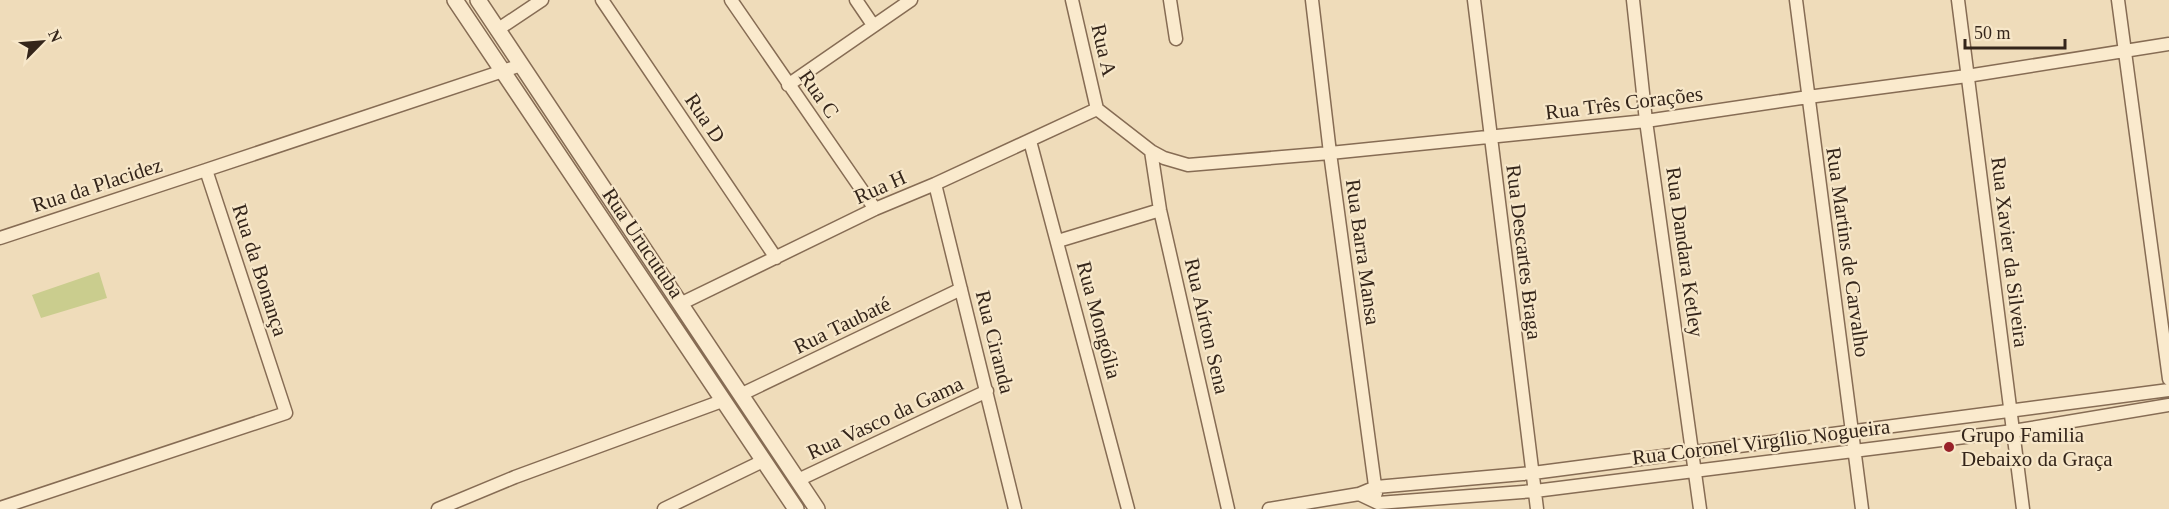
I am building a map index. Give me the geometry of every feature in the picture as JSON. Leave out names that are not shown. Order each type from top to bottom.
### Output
[{"type":"street","name":"Rua Urucutuba","points":[[455,0],[796,509]]},
{"type":"street","name":"Rua Urucutuba","points":[[478,0],[817,509]]},
{"type":"street","points":[[497,30],[542,0]]},
{"type":"street","name":"Rua D","points":[[602,0],[776,258]]},
{"type":"street","name":"Rua C","points":[[731,0],[875,209]]},
{"type":"street","points":[[856,0],[873,25]]},
{"type":"street","points":[[788,85],[911,0]]},
{"type":"street","name":"Rua A","points":[[1072,0],[1097,109]]},
{"type":"street","points":[[1170,0],[1176,39]]},
{"type":"street","name":"Rua Barra Mansa","points":[[1312,0],[1330,153],[1378,506]]},
{"type":"street","name":"Rua Descartes Braga","points":[[1474,0],[1537,509]]},
{"type":"street","name":"Rua Dandara Ketley","points":[[1633,0],[1646,122],[1700,509]]},
{"type":"street","name":"Rua Martins de Carvalho","points":[[1796,0],[1862,509]]},
{"type":"street","name":"Rua Xavier da Silveira","points":[[1958,0],[2023,509]]},
{"type":"street","points":[[2118,0],[2169,379]]},
{"type":"street","name":"Rua Três Corações","points":[[1097,109],[1151,151],[1164,158],[1188,165],[1646,122],[1967,76],[2169,44]]},
{"type":"street","points":[[206,170],[521,65]]},
{"type":"street","name":"Rua H","points":[[681,304],[875,209],[935,184],[1097,109]]},
{"type":"street","name":"Rua Mongólia","points":[[1030,141],[1128,509]]},
{"type":"street","name":"Rua Aírton Sena","points":[[1151,151],[1160,210],[1228,509]]},
{"type":"street","name":"Rua da Placidez","points":[[0,238],[206,170]]},
{"type":"street","name":"Rua da Bonança","points":[[0,508],[286,413],[206,170]]},
{"type":"street","name":"Rua Ciranda","points":[[935,184],[1015,509]]},
{"type":"street","points":[[1058,241],[1160,210]]},
{"type":"street","points":[[604,221],[618,211]]},
{"type":"street","points":[[623,248],[637,238]]},
{"type":"street","name":"Rua Taubaté","points":[[740,396],[961,289]]},
{"type":"street","name":"Rua Coronel Virgílio Nogueira","points":[[1269,509],[1359,494],[1376,487],[1533,473],[2169,390]]},
{"type":"street","name":"Rua Vasco da Gama","points":[[798,480],[987,391]]},
{"type":"street","points":[[438,509],[515,477],[722,400]]},
{"type":"street","name":"Rua Coronel Virgílio Nogueira","points":[[1359,494],[1378,506],[1535,491],[1855,449],[2013,431],[2169,405]]},
{"type":"street","points":[[664,509],[763,461]]},
{"type":"green space","points":[[99,272],[107,298],[41,318],[32,295]]},
{"type":"place","name":"Grupo Familia Debaixo da Graça","points":[[1949,447]]}]
